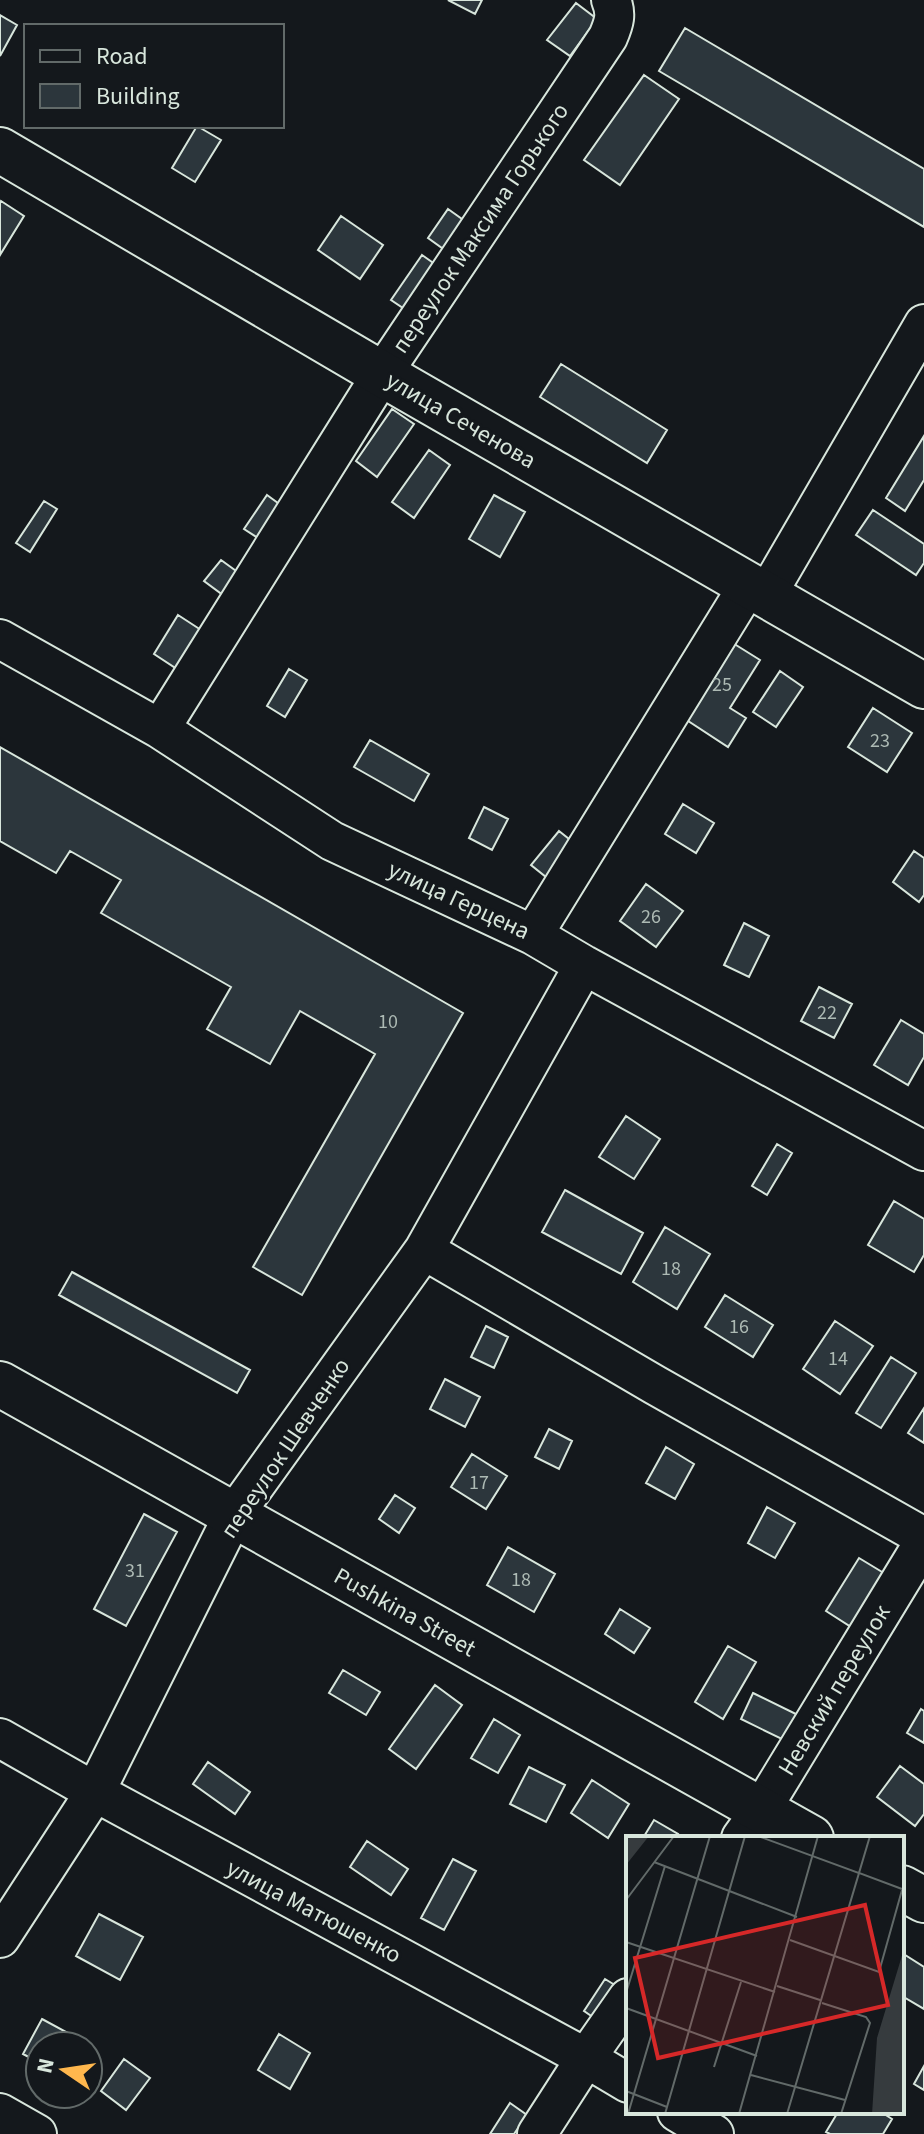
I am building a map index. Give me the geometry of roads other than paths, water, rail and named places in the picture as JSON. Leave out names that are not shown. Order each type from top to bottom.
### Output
[{"type":"main road","name":"улица Сеченова","points":[[0,150],[924,686]]},
{"type":"main road","name":"Pushkina Street","points":[[0,1384],[233,1516],[751,1824],[802,1836]]},
{"type":"main road","points":[[904,1889],[924,1900]]},
{"type":"street","name":"переулок Максима Горького","points":[[160,729],[382,374],[608,37],[613,24],[613,5]]},
{"type":"street","points":[[533,935],[757,591],[924,324]]},
{"type":"street","name":"улица Герцена","points":[[0,639],[160,729],[332,841],[533,935],[924,1151]]},
{"type":"street","name":"переулок Шевченко","points":[[0,1938],[95,1792],[233,1516],[424,1250],[584,965]]},
{"type":"street","points":[[424,1250],[924,1539]]},
{"type":"street","name":"Невский переулок","points":[[751,1824],[924,1539]]},
{"type":"street","name":"улица Матюшенко","points":[[0,1738],[626,2082]]},
{"type":"street","points":[[537,2134],[626,2001]]},
{"type":"street","points":[[0,2113],[37,2134]]},
{"type":"street","points":[[680,2114],[714,2134]]}]
